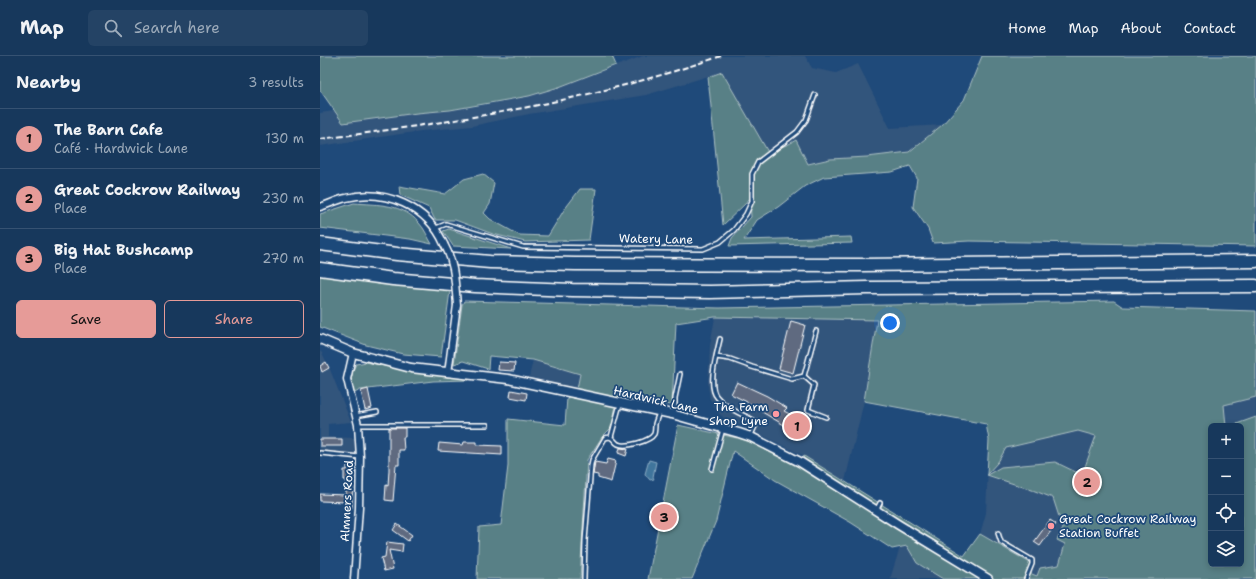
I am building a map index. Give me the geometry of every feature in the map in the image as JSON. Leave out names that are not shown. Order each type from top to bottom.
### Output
[{"type":"highway","points":[[320,244],[397,254],[490,262],[575,264],[862,265],[1256,261]]},
{"type":"highway","points":[[320,269],[393,279],[475,286],[572,290],[710,292],[875,288],[1256,286]]},
{"type":"street","points":[[320,207],[347,198],[373,196],[398,200],[412,207],[423,215],[436,228],[449,252],[454,271],[457,306],[448,373]]},
{"type":"street","name":"Hardwick Lane","points":[[320,339],[353,353],[410,368],[508,379],[675,415],[751,437],[800,462],[878,507],[988,579]]},
{"type":"street","name":"Almners Road","points":[[353,353],[347,379],[358,425],[360,457],[359,508],[354,579]]},
{"type":"lane","name":"Watery Lane","points":[[436,228],[446,224],[523,247],[703,249],[720,242],[734,230],[746,214],[752,201],[752,174],[758,162],[797,132],[806,120],[815,95]]},
{"type":"lane","points":[[804,376],[816,332]]},
{"type":"lane","points":[[720,339],[713,374],[713,389],[716,396],[724,404],[757,422],[751,437]]},
{"type":"lane","points":[[716,357],[730,359],[792,379],[804,376]]},
{"type":"lane","points":[[675,415],[675,398],[680,374]]},
{"type":"lane","points":[[804,376],[814,385],[808,410],[826,417]]},
{"type":"lane","points":[[611,437],[620,404]]},
{"type":"lane","points":[[355,416],[377,412]]},
{"type":"lane","points":[[611,437],[620,445],[634,444],[650,438],[654,435],[660,412]]},
{"type":"lane","points":[[358,425],[487,425]]},
{"type":"lane","points":[[712,469],[723,428]]},
{"type":"lane","points":[[584,579],[584,541],[591,465],[592,460],[605,438],[611,437]]},
{"type":"lane","points":[[320,453],[360,457]]},
{"type":"lane","points":[[998,533],[1001,542],[1032,560],[1032,564],[1026,579]]},
{"type":"shaded area","points":[[643,56],[805,56],[812,68],[836,73],[858,64],[890,128],[942,125],[909,152],[867,157],[830,159],[808,164],[796,140],[768,152],[722,72],[646,95],[529,114],[472,126],[421,131],[320,146],[320,113],[334,111],[343,123],[484,105],[529,96],[559,87]]},
{"type":"shaded area","points":[[715,317],[877,320],[864,401],[845,481],[804,456],[725,419],[716,411],[710,399],[708,386],[710,345]]},
{"type":"shaded area","points":[[320,351],[329,367],[351,422],[328,424],[328,437],[355,438],[355,454],[320,451]]},
{"type":"shaded area","points":[[533,360],[580,374],[577,389],[529,377]]},
{"type":"shaded area","points":[[1256,397],[1256,417],[1239,423],[1208,423],[1208,431],[1150,521],[1037,577],[1029,573],[1032,564],[980,534],[986,513],[989,440],[986,424],[1224,405]]},
{"type":"shaded area","points":[[649,460],[656,462],[653,477],[654,479],[650,480],[645,474]]},
{"type":"shaded area","points":[[907,546],[917,563],[943,579],[890,579],[900,547]]},
{"type":"green space","points":[[320,56],[612,56],[616,65],[559,87],[529,96],[450,110],[343,123],[320,90]]},
{"type":"green space","points":[[982,56],[1256,56],[1256,246],[969,241],[933,243],[928,229],[913,207],[917,178],[910,166],[892,172],[824,177],[805,186],[778,207],[757,220],[744,240],[851,237],[852,243],[729,246],[732,238],[751,217],[750,198],[723,225],[708,77],[722,72],[768,152],[796,140],[808,164],[830,159],[867,157],[909,152],[942,125],[964,100]]},
{"type":"green space","points":[[483,174],[494,183],[490,204],[484,213],[490,219],[519,235],[548,236],[564,210],[580,189],[596,189],[589,240],[525,242],[493,234],[455,220],[435,220],[429,208],[400,195],[399,186],[445,194],[464,179]]},
{"type":"green space","points":[[354,203],[389,206],[405,212],[412,216],[421,225],[432,244],[410,239],[320,228],[320,214]]},
{"type":"green space","points":[[449,229],[511,249],[453,246],[443,231]]},
{"type":"green space","points":[[320,271],[450,291],[441,357],[403,354],[366,345],[320,327]]},
{"type":"green space","points":[[464,301],[719,308],[1114,301],[1123,307],[1256,311],[1256,397],[1224,405],[1226,423],[1208,423],[1208,567],[1244,567],[1244,423],[1239,423],[1256,417],[1256,579],[943,579],[917,563],[907,546],[892,549],[850,522],[775,480],[733,451],[716,521],[692,579],[648,579],[678,425],[737,438],[739,433],[801,462],[804,456],[964,556],[980,534],[1032,564],[1029,573],[1037,576],[1040,568],[1059,565],[1065,544],[1057,540],[1063,529],[1053,498],[987,475],[1001,467],[1055,462],[1082,475],[1096,436],[1078,431],[1006,448],[998,462],[987,474],[989,440],[986,424],[864,401],[877,320],[715,317],[676,323],[672,405],[617,399],[612,427],[602,437],[587,460],[580,579],[477,579],[479,527],[501,525],[508,466],[508,419],[565,425],[567,398],[577,389],[580,374],[533,360],[489,356],[488,369],[463,361],[454,364],[462,305]]},
{"type":"green space","points":[[366,362],[403,370],[459,376],[469,380],[433,381],[360,390],[353,394],[352,379],[354,368],[356,364]]},
{"type":"building","points":[[791,321],[805,325],[793,373],[779,369]]},
{"type":"building","points":[[326,362],[329,368],[322,372],[320,366]]},
{"type":"building","points":[[499,362],[515,363],[514,371],[498,370]]},
{"type":"building","points":[[737,382],[767,396],[787,408],[784,411],[808,424],[801,435],[762,412],[763,410],[731,394]]},
{"type":"building","points":[[368,389],[372,408],[365,410],[361,391]]},
{"type":"building","points":[[511,390],[527,393],[526,400],[510,397]]},
{"type":"building","points":[[389,428],[405,428],[405,437],[403,437],[404,450],[399,450],[399,465],[396,465],[393,501],[385,500],[389,470]]},
{"type":"building","points":[[320,439],[342,439],[342,446],[320,446]]},
{"type":"building","points":[[464,442],[477,442],[477,445],[502,446],[502,455],[438,451],[439,443],[463,445]]},
{"type":"building","points":[[620,448],[628,449],[626,456],[618,453]]},
{"type":"building","points":[[608,459],[616,461],[611,482],[598,478],[598,475],[593,474],[595,462],[606,464]]},
{"type":"building","points":[[347,466],[353,466],[352,508],[345,508],[346,502],[320,501],[320,494],[346,495],[344,470],[347,470]]},
{"type":"building","points":[[1050,520],[1056,524],[1040,546],[1034,542]]},
{"type":"building","points":[[397,524],[412,535],[408,541],[393,530]]},
{"type":"building","points":[[387,542],[403,544],[402,552],[389,550],[393,569],[384,571],[381,558],[385,557]]},
{"type":"railway","points":[[320,139],[472,117],[573,98],[623,86],[721,56]]},
{"type":"place","name":"The Farm Shop Lyne","points":[[776,414]]},
{"type":"place","name":"The Barn Cafe","points":[[797,426]]},
{"type":"place","name":"Great Cockrow Railway","points":[[1087,482]]},
{"type":"place","name":"Big Hat Bushcamp","points":[[664,517]]},
{"type":"place","name":"Great Cockrow Railway Station Buffet","points":[[1051,526]]}]
